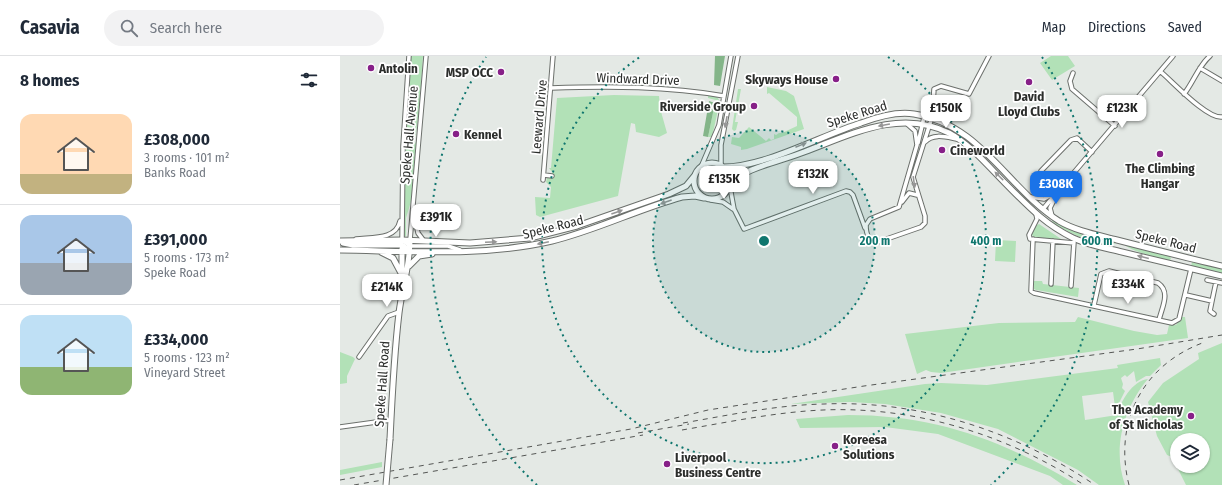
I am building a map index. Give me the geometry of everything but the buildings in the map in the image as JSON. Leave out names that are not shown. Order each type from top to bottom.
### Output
[{"type":"highway","name":"Speke Road","points":[[722,166],[752,164],[876,118],[894,114],[917,114],[947,123],[966,135],[1042,209],[1060,222],[1085,232],[1222,266]]},
{"type":"highway","name":"Speke Road","points":[[730,186],[736,177],[748,171],[786,160],[868,128],[884,124],[923,124],[948,133],[957,139],[982,160],[1036,214],[1050,226],[1074,241],[1222,276]]},
{"type":"highway","points":[[710,163],[722,166],[730,175],[730,186],[722,197],[710,200],[700,195],[694,185],[696,175],[701,167],[710,163]]},
{"type":"highway","name":"Speke Road","points":[[410,245],[424,241],[470,243],[508,241],[575,227],[676,191],[686,186],[696,175]]},
{"type":"highway","name":"Speke Road","points":[[410,245],[463,251],[523,246],[577,234],[677,198],[695,196],[704,198]]},
{"type":"highway","points":[[1036,214],[1042,209]]},
{"type":"highway","points":[[575,227],[577,234]]},
{"type":"highway","points":[[340,241],[410,245]]},
{"type":"highway","points":[[340,250],[376,251],[402,245],[410,245]]},
{"type":"highway","name":"Speke Hall Road","points":[[402,245],[404,272]]},
{"type":"highway","name":"Speke Hall Road","points":[[386,485],[399,312],[404,272],[410,245]]},
{"type":"highway","points":[[376,251],[393,258],[404,272],[412,261],[419,256],[463,251]]},
{"type":"highway","points":[[1172,264],[1174,255]]},
{"type":"street","name":"Speke Hall Avenue","points":[[402,245],[401,216],[409,56]]},
{"type":"street","name":"Speke Hall Avenue","points":[[410,245],[412,205],[426,56]]},
{"type":"street","name":"Leeward Drive","points":[[544,180],[553,56]]},
{"type":"street","points":[[701,167],[716,136],[731,56]]},
{"type":"street","points":[[722,166],[721,145],[738,56]]},
{"type":"street","points":[[730,186],[734,210],[744,229],[846,191],[853,195],[870,240],[878,242],[921,227],[924,223],[925,216],[917,195],[913,176],[932,118],[934,89],[938,86],[969,94],[989,56]]},
{"type":"street","points":[[1042,209],[1115,126],[1173,56]]},
{"type":"street","points":[[1184,94],[1193,83],[1204,61],[1210,56]]},
{"type":"street","points":[[1200,68],[1222,81]]},
{"type":"street","points":[[1161,72],[1184,94],[1211,115],[1222,117]]},
{"type":"street","points":[[1073,73],[1070,81],[1072,89],[1115,126]]},
{"type":"street","name":"Windward Drive","points":[[551,88],[596,86],[658,87],[724,96]]},
{"type":"street","points":[[901,202],[926,109],[933,96]]},
{"type":"street","points":[[917,114],[922,113],[926,109]]},
{"type":"street","points":[[906,123],[915,131],[917,145]]},
{"type":"street","points":[[923,144],[928,138],[935,136],[957,139]]},
{"type":"street","points":[[1042,178],[1040,174],[1042,171],[1071,140],[1078,138],[1092,152]]},
{"type":"street","points":[[544,175],[552,176]]},
{"type":"street","points":[[1030,196],[1036,199],[1044,199],[1058,191]]},
{"type":"street","points":[[1052,216],[1050,208],[1058,191]]},
{"type":"street","points":[[862,218],[870,219],[894,210],[909,193],[917,195]]},
{"type":"street","points":[[710,200],[723,202],[734,210]]},
{"type":"street","points":[[412,205],[417,231],[424,241]]},
{"type":"street","points":[[1036,214],[1037,219],[1028,235],[1033,239],[1031,291],[1172,323],[1177,322],[1179,319],[1192,269]]},
{"type":"street","points":[[340,241],[390,234],[397,229],[401,216]]},
{"type":"street","points":[[866,231],[866,225],[870,219]]},
{"type":"street","name":"Speke Road","points":[[1033,239],[1074,241]]},
{"type":"street","points":[[1051,284],[1053,241]]},
{"type":"street","points":[[1071,286],[1074,241]]},
{"type":"street","points":[[1094,305],[1101,274],[1109,271],[1158,283],[1164,286],[1166,293],[1159,320]]},
{"type":"street","points":[[1207,280],[1222,283]]},
{"type":"street","points":[[1210,311],[1216,282]]},
{"type":"street","points":[[1186,295],[1212,301]]},
{"type":"street","points":[[1204,313],[1210,311]]},
{"type":"street","points":[[1210,311],[1214,314]]},
{"type":"street","points":[[359,357],[388,316],[399,312]]},
{"type":"street","points":[[340,427],[391,420]]},
{"type":"shaded area","points":[[411,56],[423,56],[419,115],[416,133],[413,141],[406,144]]},
{"type":"shaded area","points":[[715,56],[725,56],[720,86],[714,85]]},
{"type":"shaded area","points":[[1051,56],[1068,56],[1075,66],[1052,80],[1040,63]]},
{"type":"shaded area","points":[[767,87],[786,91],[794,96],[804,129],[747,149],[741,150],[741,147],[731,144],[732,137],[739,138],[749,127],[766,141],[769,138],[771,140],[774,139],[774,134],[776,135],[782,133],[797,126],[797,117],[769,93],[767,94]]},
{"type":"shaded area","points":[[738,89],[741,89],[735,122],[738,122],[736,130],[734,131],[732,129]]},
{"type":"shaded area","points":[[614,95],[659,96],[660,108],[667,133],[659,137],[636,132],[635,124],[631,123],[618,196],[540,217],[536,215],[535,197],[550,198],[551,187],[546,182],[547,178],[552,178],[552,172],[549,168],[551,168],[557,98]]},
{"type":"shaded area","points":[[708,95],[717,97],[720,101],[712,137],[708,137],[715,103],[718,103],[719,101],[708,98]]},
{"type":"shaded area","points":[[709,101],[715,103],[708,137],[703,136]]},
{"type":"shaded area","points":[[416,142],[413,195],[406,218],[406,236],[404,237],[406,148],[412,147]]},
{"type":"shaded area","points":[[1053,220],[1081,234],[1116,243],[1110,245],[1093,242],[1058,226],[1052,222]]},
{"type":"shaded area","points":[[1039,224],[1064,241],[1034,237],[1031,234],[1035,226]]},
{"type":"shaded area","points":[[996,241],[1016,241],[1015,262],[995,261]]},
{"type":"shaded area","points":[[1125,245],[1170,256],[1171,259],[1168,261],[1133,250]]},
{"type":"shaded area","points":[[1192,262],[1222,269],[1222,274],[1191,266]]},
{"type":"shaded area","points":[[1034,281],[1042,281],[1043,284],[1079,288],[1078,297],[1036,290],[1034,289]]},
{"type":"shaded area","points":[[1078,317],[1134,331],[1157,335],[1167,334],[1169,325],[1176,325],[1182,317],[1185,317],[1188,338],[941,373],[926,370],[917,374],[905,334],[999,323],[1075,322]]},
{"type":"shaded area","name":"The Academy of St Nicholas","points":[[1222,343],[1222,485],[1186,485],[1180,473],[1210,473],[1210,433],[1170,433],[1170,456],[1167,455],[1157,436],[1148,402],[1163,383],[1199,359],[1198,353]]},
{"type":"shaded area","points":[[340,352],[355,359],[347,376],[347,383],[340,384]]},
{"type":"shaded area","points":[[1160,358],[1161,365],[1150,376],[1146,376],[1136,382],[1134,371],[1127,377],[1125,375],[1121,378],[1123,384],[1122,388],[1125,391],[1117,407],[1115,407],[1113,392],[1082,396],[1085,420],[1117,415],[1128,392],[1137,384],[1148,379],[1132,402],[1123,429],[1120,443],[1120,457],[1121,471],[1125,485],[1099,485],[1078,470],[998,429],[941,413],[885,404],[850,402],[791,404],[925,384],[941,383],[987,385],[1118,368],[1117,365]]},
{"type":"shaded area","points":[[848,415],[880,416],[910,420],[940,425],[968,433],[1022,455],[1077,485],[1063,485],[1050,476],[938,434],[885,427],[800,428],[796,419]]},
{"type":"shaded area","points":[[382,462],[382,467],[340,475],[340,470]]},
{"type":"railway","points":[[340,480],[631,429],[708,410],[864,386],[1137,349],[1222,335]]},
{"type":"railway","points":[[1129,485],[1125,462],[1125,439],[1130,418],[1138,398],[1149,380],[1165,365],[1183,352],[1205,342]]},
{"type":"railway","points":[[683,423],[788,406],[860,404],[896,407],[966,423],[999,435],[1032,449],[1095,485]]},
{"type":"railway","points":[[682,430],[805,411],[858,410],[892,413],[960,427],[992,438],[1055,467],[1084,485]]},
{"type":"railway","points":[[638,433],[689,424]]},
{"type":"railway","points":[[354,485],[643,435]]},
{"type":"place","name":"Antolin","points":[[371,68]]},
{"type":"place","name":"MSP OCC","points":[[501,72]]},
{"type":"place","name":"Skyways House","points":[[836,79]]},
{"type":"place","name":"David Lloyd Clubs","points":[[1029,82]]},
{"type":"place","name":"Riverside Group","points":[[754,106]]},
{"type":"place","name":"Kennel","points":[[456,134]]},
{"type":"place","name":"Cineworld","points":[[942,150]]},
{"type":"place","name":"The Climbing Hangar","points":[[1160,154]]},
{"type":"place","name":"The Academy of St Nicholas","points":[[1191,416]]},
{"type":"place","name":"Koreesa Solutions","points":[[835,446]]},
{"type":"place","name":"Liverpool Business Centre","points":[[667,464]]}]
